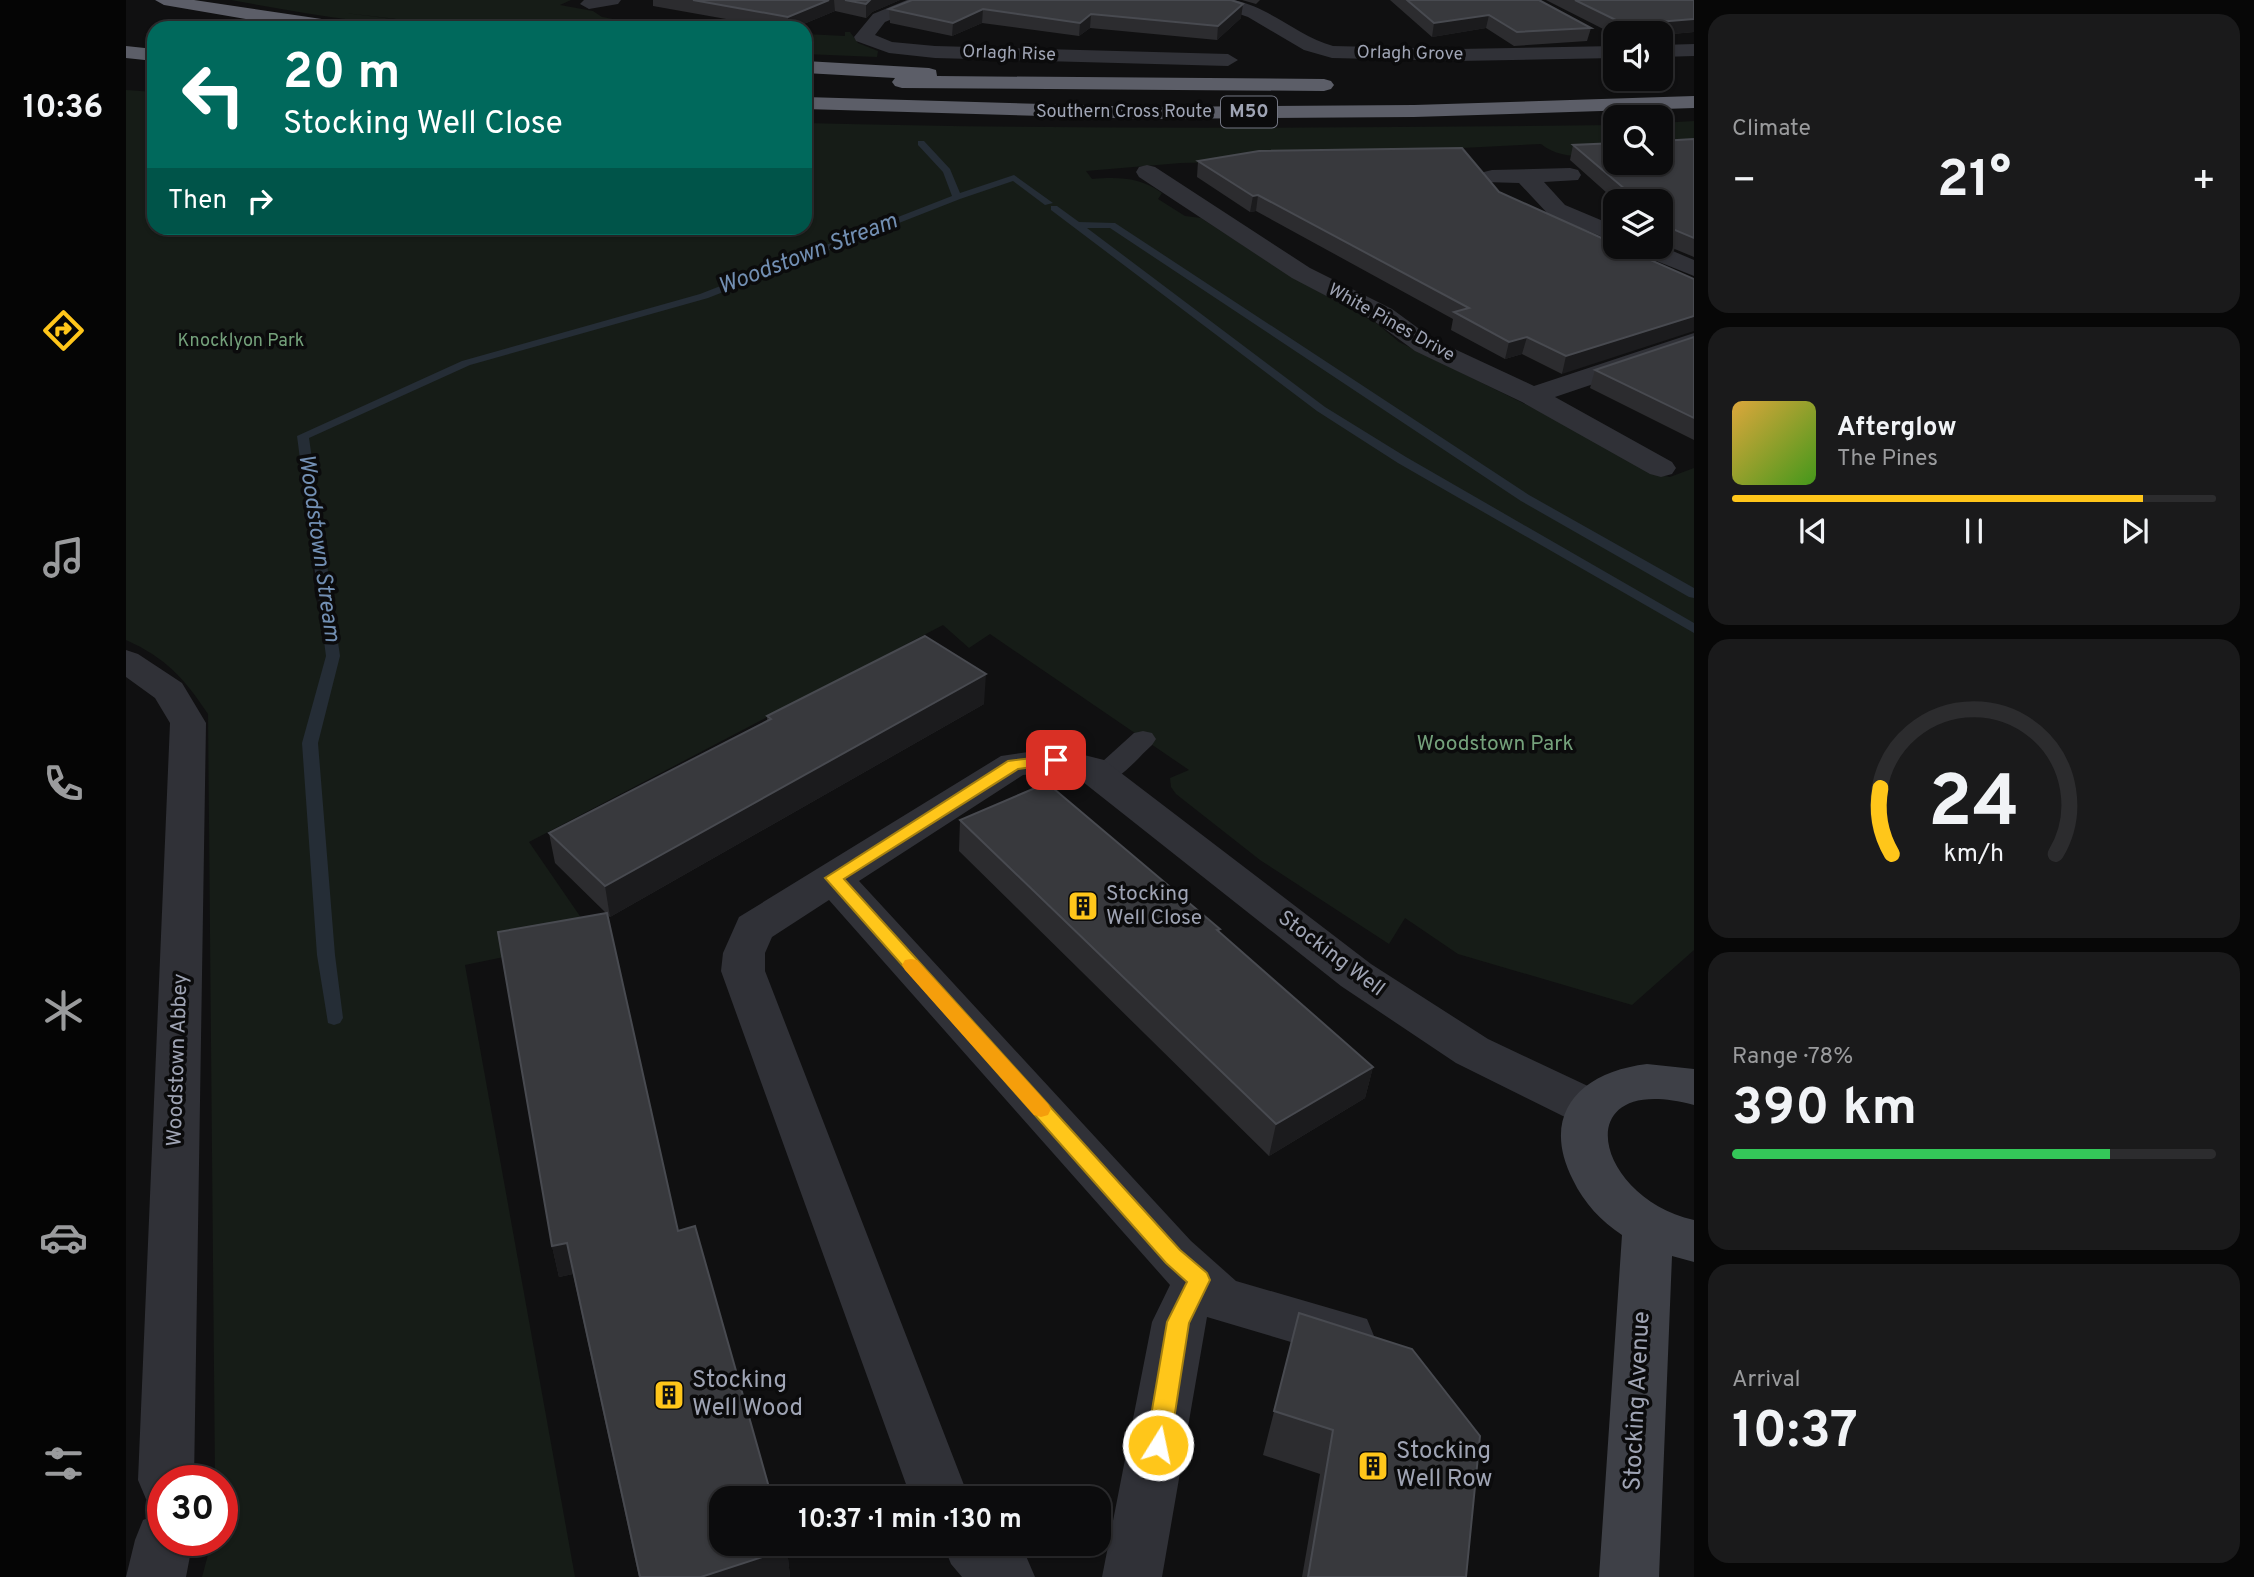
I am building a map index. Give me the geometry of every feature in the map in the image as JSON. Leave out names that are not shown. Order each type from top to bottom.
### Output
[{"type":"highway","points":[[164,0],[288,21]]},
{"type":"highway","points":[[126,52],[147,54]]},
{"type":"highway","name":"M50","points":[[812,67],[1119,84]]},
{"type":"highway","name":"Southern Cross Route","points":[[812,78],[1345,86]]},
{"type":"highway","name":"Southern Cross Route","points":[[812,103],[964,110],[1148,113],[1387,111],[1694,102]]},
{"type":"highway","name":"M50","points":[[812,109],[964,110]]},
{"type":"street","points":[[589,4],[612,0]]},
{"type":"street","name":"Orlagh Rise","points":[[922,0],[878,18],[863,37],[890,47],[935,51],[1228,60]]},
{"type":"street","name":"Orlagh Grove","points":[[1216,0],[1254,13],[1311,46],[1332,52],[1447,55],[1603,52]]},
{"type":"street","points":[[1593,33],[1603,38]]},
{"type":"street","points":[[1673,51],[1694,50]]},
{"type":"street","name":"White Pines Drive","points":[[1147,172],[1300,273],[1383,316],[1423,345],[1532,396],[1661,468]]},
{"type":"street","points":[[1492,177],[1570,175]]},
{"type":"street","points":[[1526,177],[1558,210],[1603,230]]},
{"type":"street","points":[[1671,259],[1694,269]]},
{"type":"street","points":[[1532,396],[1694,341]]},
{"type":"street","name":"Woodstown Abbey","points":[[129,662],[169,691],[188,723],[166,1465]]},
{"type":"street","points":[[936,1486],[743,971],[744,953],[754,928],[1014,764],[1056,760],[1096,773]]},
{"type":"street","name":"Stocking Well","points":[[1096,773],[1356,975],[1472,1051],[1590,1108]]},
{"type":"street","points":[[833,878],[1173,1256],[1220,1299],[1366,1341]]},
{"type":"street","points":[[1590,1108],[1606,1093],[1631,1084],[1660,1082],[1694,1087]]},
{"type":"street","name":"Stocking Avenue","points":[[1590,1108],[1582,1130],[1584,1154],[1596,1180],[1618,1204],[1671,1233],[1629,1577]]},
{"type":"street","points":[[1132,1577],[1158,1445],[1178,1322],[1199,1280]]},
{"type":"street","points":[[156,1577],[161,1556]]},
{"type":"street","points":[[983,1556],[1005,1577]]},
{"type":"lane","points":[[1096,773],[1143,739]]},
{"type":"green space","points":[[231,0],[571,0],[560,5],[593,11],[602,17],[624,21],[414,21],[345,13],[408,21],[364,21]]},
{"type":"green space","points":[[845,32],[850,32],[858,43],[878,51],[877,57],[812,54],[812,34],[845,36]]},
{"type":"green space","points":[[126,90],[147,92],[147,235],[812,235],[812,123],[1109,128],[1603,125],[1603,156],[1567,155],[1541,144],[1462,148],[1470,156],[1181,163],[1086,171],[1092,179],[1128,179],[1153,188],[1162,193],[1158,199],[1185,216],[1201,218],[1294,278],[1376,323],[1399,342],[1541,412],[1655,474],[1670,477],[1694,468],[1694,950],[1632,1005],[1458,954],[1405,918],[1389,944],[1260,860],[1176,794],[1171,787],[1170,778],[1189,770],[990,634],[969,648],[943,625],[529,842],[595,938],[465,965],[575,1577],[202,1577],[208,1556],[238,1556],[238,1465],[215,1465],[208,714],[173,670],[152,654],[126,640]],"holes":[[[304,454],[332,649],[315,596]]]},
{"type":"green space","points":[[1694,121],[1694,153],[1673,154],[1673,122]]},
{"type":"building","points":[[693,0],[829,0],[788,17]]},
{"type":"building","points":[[845,0],[870,0],[866,4]]},
{"type":"building","points":[[912,0],[1231,0],[1243,4],[1218,26],[1091,14],[1080,23],[983,9],[953,23],[889,9]]},
{"type":"building","points":[[1407,0],[1539,0],[1591,28],[1517,32],[1489,15],[1434,23]]},
{"type":"building","points":[[1575,0],[1694,0],[1694,19],[1618,21]]},
{"type":"building","points":[[1694,139],[1694,238],[1673,229],[1673,189],[1625,189],[1608,175],[1673,175],[1673,140]]},
{"type":"building","points":[[1603,144],[1603,170],[1573,145]]},
{"type":"building","points":[[1462,148],[1499,192],[1603,239],[1603,259],[1648,259],[1694,279],[1694,316],[1566,356],[1527,337],[1509,342],[1454,312],[1469,308],[1258,195],[1253,196],[1198,161],[1259,151]]},
{"type":"building","points":[[1694,337],[1694,418],[1595,370]]},
{"type":"building","points":[[925,636],[986,674],[605,886],[549,833],[771,719],[767,716]]},
{"type":"building","points":[[1047,783],[1220,929],[1217,930],[1373,1067],[1276,1124],[960,820]]},
{"type":"building","points":[[607,913],[678,1231],[695,1226],[769,1486],[709,1486],[709,1556],[766,1556],[701,1577],[640,1577],[567,1243],[552,1246],[498,932]]},
{"type":"building","name":"Stocking Well Row","points":[[1299,1313],[1412,1349],[1480,1436],[1466,1577],[1308,1577],[1333,1430],[1274,1411]]},
{"type":"waterway","name":"Woodstown Stream","points":[[921,143],[947,171],[957,197]]},
{"type":"waterway","name":"Woodstown Stream","points":[[957,197],[1014,178],[1048,203]]},
{"type":"waterway","name":"Woodstown Stream","points":[[334,1018],[326,955],[310,743],[333,656],[303,436],[466,363],[704,296],[957,197]]},
{"type":"waterway","points":[[1054,208],[1321,409],[1402,460],[1694,629]]},
{"type":"waterway","points":[[1077,225],[1112,225],[1525,498],[1694,594]]},
{"type":"slow traffic","points":[[911,965],[1041,1109]]},
{"type":"place","name":"Stocking Well Close","points":[[1083,906]]},
{"type":"place","name":"Stocking Well Wood","points":[[669,1395]]},
{"type":"place","name":"Stocking Well Row","points":[[1373,1466]]},
{"type":"route","points":[[1056,760],[1014,764],[833,878],[1173,1256],[1199,1280],[1178,1322],[1158,1445]]},
{"type":"park label","name":"Knocklyon Park","points":[[241,341]]},
{"type":"park label","name":"Woodstown Park","points":[[1495,744]]}]
